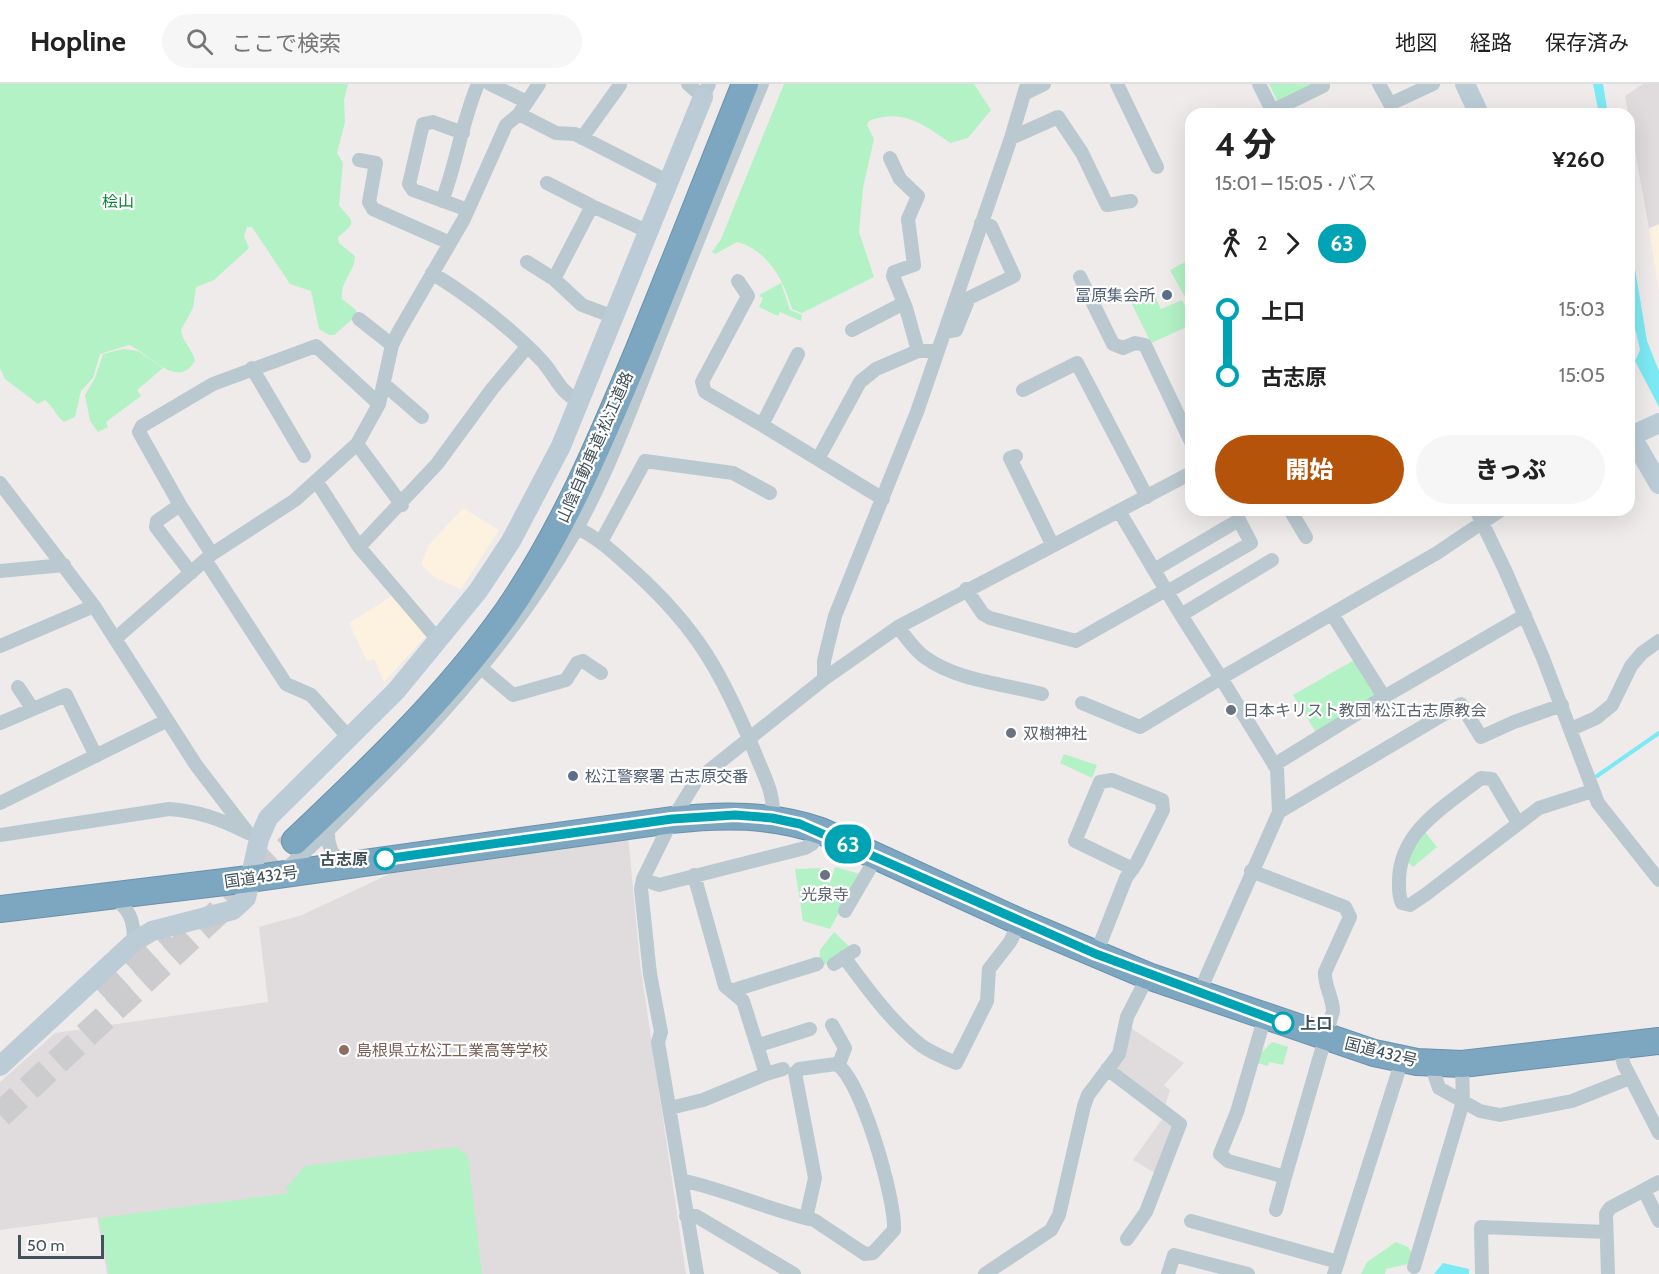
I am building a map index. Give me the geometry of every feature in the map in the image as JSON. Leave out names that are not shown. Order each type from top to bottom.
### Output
[{"type":"highway","name":"山陰自動車道;松江道路","points":[[728,84],[604,393],[570,468],[524,556],[493,602],[425,687],[289,835],[391,749],[506,613],[537,565],[586,475],[745,84]]},
{"type":"highway","name":"国道432号","points":[[0,909],[112,896],[247,888],[278,875],[672,819],[712,815],[772,818],[821,831],[1020,922],[1148,975],[1324,1037],[1402,1060],[1431,1064],[1462,1064],[1659,1041]]},
{"type":"street","points":[[442,201],[478,84]]},
{"type":"street","points":[[490,84],[527,102]]},
{"type":"street","points":[[115,639],[209,557],[317,482],[357,444],[379,404],[392,345],[468,210],[506,125],[519,114],[538,84]]},
{"type":"street","points":[[278,875],[328,830],[404,755],[481,668],[526,609],[576,528],[608,462],[762,84]]},
{"type":"street","points":[[824,679],[824,662],[835,615],[883,500],[945,332],[1011,138],[1025,89],[1044,84]]},
{"type":"street","points":[[1117,84],[1157,167]]},
{"type":"street","points":[[1259,84],[1271,108]]},
{"type":"street","points":[[1379,84],[1390,104],[1433,84]]},
{"type":"street","points":[[1465,84],[1476,108]]},
{"type":"street","points":[[582,138],[620,85]]},
{"type":"street","points":[[1281,108],[1323,86]]},
{"type":"street","points":[[0,1066],[134,942],[152,931],[233,910],[247,888],[253,836],[274,812],[350,739],[439,641],[478,591],[511,541],[561,446],[667,181],[700,88]]},
{"type":"street","points":[[519,114],[555,133],[575,134],[667,181]]},
{"type":"street","points":[[1011,138],[1058,117],[1082,153],[1107,205],[1131,201]]},
{"type":"street","points":[[463,134],[429,121],[420,128],[409,184],[413,190],[468,210]]},
{"type":"street","points":[[890,158],[900,179],[918,196],[908,219],[914,265],[893,274],[918,351]]},
{"type":"street","points":[[359,160],[376,163],[369,202],[373,209],[450,243]]},
{"type":"street","points":[[547,183],[647,231]]},
{"type":"street","points":[[554,279],[592,206]]},
{"type":"street","points":[[945,332],[956,330],[969,298],[1014,276],[991,226],[981,223]]},
{"type":"street","points":[[527,262],[554,279],[582,305],[614,317]]},
{"type":"street","points":[[432,273],[480,304],[548,368],[565,394],[579,401]]},
{"type":"street","points":[[1080,277],[1113,344],[1123,348],[1135,343],[1145,345],[1185,429]]},
{"type":"street","points":[[738,281],[754,299],[702,382],[705,392],[883,500]]},
{"type":"street","points":[[852,330],[904,303]]},
{"type":"street","points":[[359,319],[392,345]]},
{"type":"street","points":[[350,739],[311,696],[286,684],[209,557],[139,432],[142,426],[213,384],[316,346],[379,404]]},
{"type":"street","points":[[359,548],[402,505],[437,464],[492,389],[527,347]]},
{"type":"street","points":[[818,459],[860,382],[876,369],[918,351],[938,351]]},
{"type":"street","points":[[762,425],[798,354]]},
{"type":"street","points":[[1023,390],[1077,363],[1147,497]]},
{"type":"street","points":[[252,368],[304,456]]},
{"type":"street","points":[[385,385],[422,417]]},
{"type":"street","points":[[1635,432],[1656,425]]},
{"type":"street","points":[[1635,443],[1659,484]]},
{"type":"street","points":[[357,444],[402,505]]},
{"type":"street","points":[[1016,456],[1010,458],[1052,544]]},
{"type":"street","points":[[601,542],[645,461],[733,473],[770,493]]},
{"type":"street","points":[[698,1274],[686,1215],[658,1042],[661,1032],[650,974],[641,889],[643,879],[672,819],[696,781],[824,679],[898,627],[966,589],[1185,476]]},
{"type":"street","points":[[317,482],[359,548],[439,641]]},
{"type":"street","points":[[0,483],[94,606],[166,721],[253,836]]},
{"type":"street","points":[[180,505],[157,521],[156,527],[190,573]]},
{"type":"street","points":[[1119,511],[1277,769],[1279,812],[1199,993]]},
{"type":"street","points":[[1294,516],[1306,537]]},
{"type":"street","points":[[1479,516],[1525,615],[1562,705],[1598,804],[1659,880]]},
{"type":"street","points":[[1082,703],[1140,727],[1494,516]]},
{"type":"street","points":[[966,589],[983,614],[990,618],[1076,641],[1251,543],[1239,520],[1154,570]]},
{"type":"street","points":[[576,528],[601,542],[659,594],[688,625],[711,660],[748,738],[774,801],[772,818]]},
{"type":"street","points":[[1181,615],[1272,560]]},
{"type":"street","points":[[0,571],[64,565]]},
{"type":"street","points":[[0,646],[94,606]]},
{"type":"street","points":[[1332,614],[1384,698]]},
{"type":"street","points":[[1274,765],[1525,615]]},
{"type":"street","points":[[898,627],[924,657],[936,665],[953,672],[1042,694]]},
{"type":"street","points":[[1571,729],[1596,718],[1612,705],[1631,666],[1642,653],[1659,641]]},
{"type":"street","points":[[481,668],[513,695],[566,680],[577,663],[583,661],[601,673]]},
{"type":"street","points":[[18,687],[32,708]]},
{"type":"street","points":[[0,723],[66,695],[96,756]]},
{"type":"street","points":[[1279,812],[1461,704],[1481,737],[1514,722],[1562,705]]},
{"type":"street","points":[[0,803],[166,721]]},
{"type":"street","points":[[1518,823],[1492,779],[1481,778],[1421,825],[1410,839],[1399,863],[1399,890],[1402,903],[1410,905],[1425,895],[1518,823],[1549,804],[1592,791]]},
{"type":"street","points":[[1096,954],[1126,878],[1133,868],[1163,810],[1162,800],[1112,780],[1100,782],[1075,841],[1133,868]]},
{"type":"street","points":[[0,835],[169,809],[193,811],[216,817],[253,836]]},
{"type":"street","points":[[328,830],[327,841],[332,854],[343,865]]},
{"type":"street","points":[[643,879],[659,885],[805,848],[812,844],[821,831]]},
{"type":"street","points":[[845,911],[877,856]]},
{"type":"street","points":[[1251,871],[1348,909],[1349,920],[1324,972],[1324,979],[1333,998],[1334,1011],[1324,1037],[1276,1210]]},
{"type":"street","points":[[694,875],[725,986],[743,1001],[759,1045],[766,1074]]},
{"type":"street","points":[[112,896],[126,907],[133,918],[134,942]]},
{"type":"street","points":[[844,957],[870,992],[913,1038],[924,1047],[956,1063],[987,1001],[989,969],[1011,942],[1020,922]]},
{"type":"street","points":[[731,991],[817,964]]},
{"type":"street","points":[[985,1274],[1051,1230],[1061,1207],[1088,1095],[1119,1054],[1127,1017],[1148,975]]},
{"type":"street","points":[[1265,1016],[1237,1112],[1220,1155],[1228,1161],[1285,1177]]},
{"type":"street","points":[[681,1179],[720,1188],[775,1211],[820,1223],[865,1254],[873,1253],[894,1230],[889,1196],[875,1137],[839,1064],[845,1048],[832,1025]]},
{"type":"street","points":[[759,1045],[810,1029]]},
{"type":"street","points":[[1619,1046],[1630,1078],[1659,1133]]},
{"type":"street","points":[[1191,1221],[1336,1268],[1402,1060]]},
{"type":"street","points":[[806,1218],[815,1178],[795,1072],[799,1069],[839,1064]]},
{"type":"street","points":[[1431,1064],[1439,1088],[1480,1111],[1500,1116],[1572,1101],[1630,1078]]},
{"type":"street","points":[[1414,1267],[1462,1102],[1465,1084],[1462,1064]]},
{"type":"street","points":[[670,1108],[703,1100],[783,1069]]},
{"type":"street","points":[[1107,1069],[1180,1124],[1146,1212],[1127,1239]]},
{"type":"street","points":[[1608,1274],[1606,1214],[1610,1208],[1659,1182]]},
{"type":"street","points":[[1644,1190],[1659,1221]]},
{"type":"street","points":[[686,1215],[696,1216],[794,1274]]},
{"type":"street","points":[[1482,1274],[1481,1227],[1606,1232]]},
{"type":"street","points":[[1168,1274],[1174,1255],[1248,1274]]},
{"type":"shaded area","points":[[1643,84],[1659,84],[1659,224],[1649,228],[1635,151],[1635,108],[1627,108],[1625,96]]},
{"type":"shaded area","points":[[1659,224],[1659,292],[1649,229]]},
{"type":"shaded area","points":[[463,508],[499,530],[461,589],[434,577],[421,564],[428,546]]},
{"type":"shaded area","points":[[392,596],[427,635],[384,682],[374,659],[367,661],[349,623]]},
{"type":"shaded area","name":"島根県立松江工業高等学校","points":[[628,835],[640,963],[686,1274],[107,1274],[97,1217],[0,1230],[0,1082],[55,1033],[268,1002],[259,927],[302,915],[400,869]]},
{"type":"shaded area","points":[[1128,1026],[1184,1063],[1164,1085],[1170,1090],[1165,1107],[1113,1069]]},
{"type":"shaded area","points":[[1165,1115],[1174,1123],[1158,1175],[1133,1160]]},
{"type":"green space","name":"桧山","points":[[0,84],[348,84],[344,100],[345,122],[337,153],[343,163],[339,205],[350,218],[351,224],[338,237],[339,243],[355,256],[353,267],[343,287],[342,299],[356,310],[356,316],[334,335],[329,335],[319,329],[311,291],[290,284],[252,227],[247,227],[244,236],[249,248],[214,280],[196,287],[193,308],[181,330],[195,360],[188,369],[181,372],[164,368],[129,345],[100,354],[93,378],[81,391],[75,417],[64,422],[45,400],[38,404],[5,379],[0,368]]},
{"type":"green space","points":[[784,84],[974,84],[991,110],[968,138],[950,143],[921,124],[902,117],[881,117],[869,121],[867,125],[874,139],[863,188],[859,232],[874,277],[802,313],[792,309],[779,278],[766,259],[758,252],[737,242],[715,254],[712,252],[721,239]]},
{"type":"green space","points":[[1269,84],[1312,84],[1279,104]]},
{"type":"green space","points":[[1185,262],[1185,297],[1170,270]]},
{"type":"green space","points":[[781,283],[790,310],[802,315],[801,321],[780,312],[778,316],[759,307],[763,298],[759,296]]},
{"type":"green space","points":[[1152,290],[1161,309],[1182,300],[1185,306],[1185,328],[1151,343],[1130,300]]},
{"type":"green space","points":[[123,349],[138,351],[163,368],[137,390],[141,396],[106,422],[108,427],[98,432],[90,421],[85,395],[95,378],[103,354]]},
{"type":"green space","points":[[1356,659],[1376,692],[1375,697],[1317,734],[1293,695]]},
{"type":"green space","points":[[1064,754],[1097,765],[1092,778],[1060,763]]},
{"type":"green space","points":[[1425,832],[1437,847],[1413,867],[1407,861],[1416,841]]},
{"type":"green space","points":[[835,867],[860,874],[830,929],[803,921],[795,869],[821,868],[818,879],[830,883]]},
{"type":"green space","points":[[834,932],[853,950],[831,964],[819,965],[820,950]]},
{"type":"green space","points":[[1272,1042],[1288,1047],[1283,1065],[1269,1062],[1268,1066],[1257,1063],[1261,1053]]},
{"type":"green space","points":[[456,1147],[468,1156],[482,1274],[109,1274],[99,1218],[290,1193],[285,1189],[305,1166]]},
{"type":"green space","points":[[1396,1242],[1408,1247],[1413,1255],[1408,1264],[1386,1269],[1385,1274],[1361,1274],[1367,1262]]},
{"type":"water","points":[[1593,84],[1603,84],[1607,108],[1598,108]]},
{"type":"water","points":[[1635,268],[1647,341],[1659,371],[1659,407],[1635,361],[1640,350],[1635,328]]},
{"type":"water","points":[[1443,1263],[1469,1269],[1469,1274],[1434,1274]]},
{"type":"waterway","points":[[1597,776],[1659,733]]},
{"type":"tunnel","points":[[0,1115],[295,841]]},
{"type":"tunnel","points":[[103,996],[169,935]]},
{"type":"bus line","name":"63","points":[[385,859],[672,819],[712,815],[772,818],[821,831],[1020,922],[1148,975],[1283,1023]]},
{"type":"place","name":"冨原集会所","points":[[1167,295]]},
{"type":"place","name":"日本キリスト教団 松江古志原教会","points":[[1231,710]]},
{"type":"place","name":"双樹神社","points":[[1011,733]]},
{"type":"place","name":"松江警察署 古志原交番","points":[[573,776]]},
{"type":"place","name":"古志原","points":[[385,859]]},
{"type":"place","name":"光泉寺","points":[[825,875]]},
{"type":"place","name":"上口","points":[[1283,1023]]},
{"type":"place","name":"島根県立松江工業高等学校","points":[[344,1050]]}]
